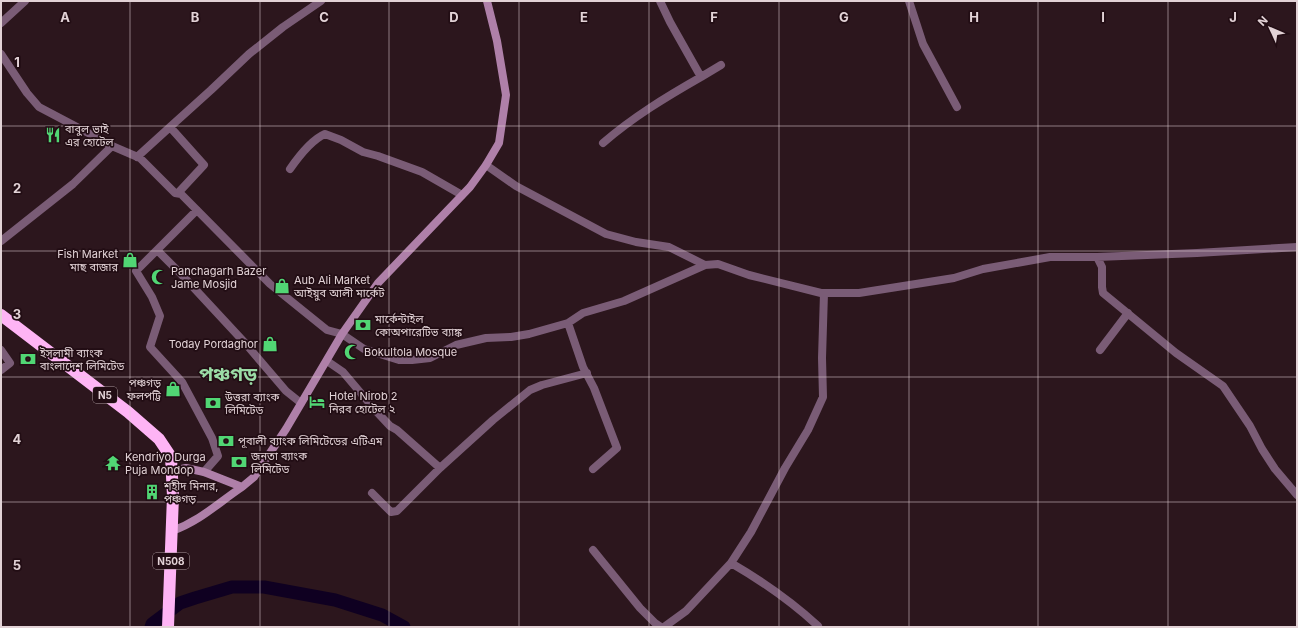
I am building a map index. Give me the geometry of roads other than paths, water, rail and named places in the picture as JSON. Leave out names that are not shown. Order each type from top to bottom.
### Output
[{"type":"highway","name":"N5","points":[[1,315],[128,412],[159,439],[171,457],[173,496]]},
{"type":"highway","name":"N508","points":[[168,627],[173,496]]},
{"type":"street","points":[[1,23],[24,1]]},
{"type":"street","points":[[136,156],[211,90],[249,54],[283,27],[321,1]]},
{"type":"street","points":[[172,531],[187,526],[204,515],[254,477],[327,361],[342,334],[378,284],[462,195],[486,165],[499,143],[506,95],[497,41],[487,1]]},
{"type":"street","points":[[660,1],[701,77]]},
{"type":"street","points":[[909,1],[923,44],[957,107]]},
{"type":"street","points":[[1,54],[27,93],[39,107],[112,146],[140,158],[175,193],[182,194],[270,284],[327,330],[342,334],[364,349],[399,360],[430,358],[456,345],[486,338],[511,337],[529,334],[568,323],[583,313],[624,301],[705,265],[718,264],[749,275],[824,293],[859,293],[954,278],[983,269],[1050,257],[1097,257],[1197,253],[1297,247]]},
{"type":"street","points":[[604,143],[623,126],[647,109],[721,65]]},
{"type":"street","points":[[170,127],[204,165],[178,193]]},
{"type":"street","points":[[290,169],[296,160],[319,137],[325,134],[341,140],[363,152],[422,172],[462,195]]},
{"type":"street","points":[[1,241],[73,184],[112,146]]},
{"type":"street","points":[[486,165],[516,186],[606,234],[636,242],[669,247],[705,265]]},
{"type":"street","points":[[197,210],[136,271],[152,297],[160,316],[150,347],[182,382],[212,438],[218,456],[204,472]]},
{"type":"street","points":[[157,250],[245,343],[286,391],[301,403]]},
{"type":"street","points":[[1097,257],[1102,267],[1103,293],[1176,353],[1224,386],[1250,426],[1275,469],[1297,495]]},
{"type":"street","points":[[593,550],[640,608],[654,623],[663,627],[686,611],[731,563],[751,532],[785,468],[808,430],[823,397],[822,358],[824,293]]},
{"type":"street","points":[[1100,350],[1128,313]]},
{"type":"street","points":[[568,323],[616,448],[593,469]]},
{"type":"street","points":[[1,350],[10,363],[1,370]]},
{"type":"street","points":[[327,361],[343,372],[361,395],[390,426],[440,468]]},
{"type":"street","points":[[372,493],[391,512],[397,511],[440,468],[493,420],[530,390],[542,385],[587,373]]},
{"type":"street","points":[[172,471],[186,468],[204,472],[242,486]]},
{"type":"street","points":[[731,563],[753,576],[792,604],[818,626]]},
{"type":"waterway","points":[[151,627],[152,624],[180,603],[232,587],[264,587],[335,600],[382,615],[404,627]]},
{"type":"place","name":"বাবুল ভাই এর হোটেল","points":[[53,135]]},
{"type":"place","name":"Fish Market মাছ বাজার","points":[[130,260]]},
{"type":"place","name":"Panchagarh Bazer Jame Mosjid","points":[[159,277]]},
{"type":"place","name":"Aub Ali Market আইয়ুব আলী মার্কেট","points":[[282,286]]},
{"type":"place","name":"মার্কেন্টাইল কোঅপারেটিভ ব্যাঙ্ক","points":[[363,325]]},
{"type":"place","name":"Today Pordaghor","points":[[270,344]]},
{"type":"place","name":"Bokultola Mosque","points":[[352,352]]},
{"type":"place","name":"ইসলামী ব্যাংক বাংলাদেশ লিমিটেড","points":[[28,359]]},
{"type":"place","name":"পঞ্চগড় ফলপট্টি","points":[[173,389]]},
{"type":"place","name":"Hotel Nirob 2 নিরব হোটেল ২","points":[[317,402]]},
{"type":"place","name":"উত্তরা ব্যাংক লিমিটেড","points":[[213,403]]},
{"type":"place","name":"পূবালী ব্যাংক লিমিটেডের এটিএম","points":[[226,441]]},
{"type":"place","name":"জনতা ব্যাংক লিমিটেড","points":[[239,462]]},
{"type":"place","name":"Kendriyo Durga Puja Mondop","points":[[113,463]]},
{"type":"place","name":"শহীদ মিনার, পঞ্চগড়","points":[[152,492]]},
{"type":"district","name":"পঞ্চগড়","points":[[228,374]]}]
